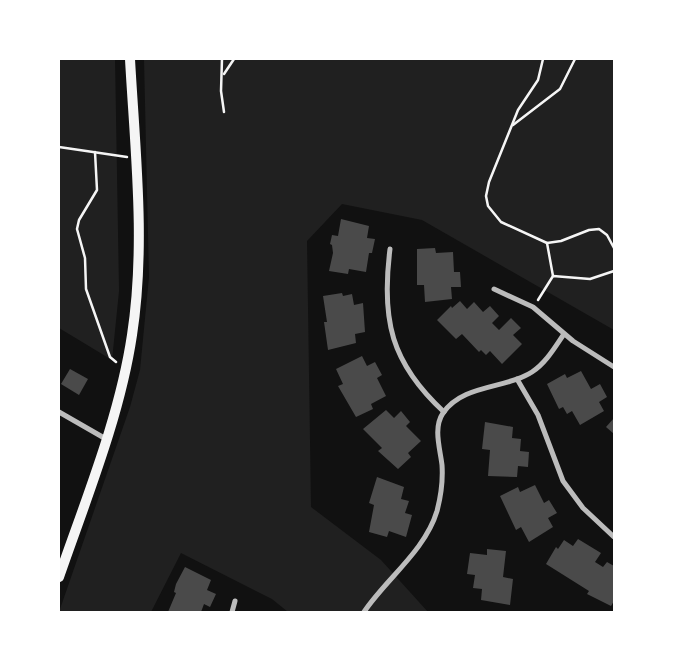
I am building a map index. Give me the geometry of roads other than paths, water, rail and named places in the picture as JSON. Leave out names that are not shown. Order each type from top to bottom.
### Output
[{"type":"main road","points":[[59,576],[106,439],[127,366],[134,320],[138,264],[130,59]]},
{"type":"street","points":[[390,249],[386,293],[394,341],[405,367],[415,383],[444,412]]},
{"type":"street","points":[[494,289],[533,307],[564,334],[614,367]]},
{"type":"street","points":[[364,612],[424,537],[436,512],[442,475],[438,431],[444,412],[454,402],[468,394],[517,379],[539,367],[564,334]]},
{"type":"street","points":[[517,379],[538,415],[563,482],[583,508],[614,537]]},
{"type":"street","points":[[59,412],[106,439]]},
{"type":"street","points":[[232,612],[235,601]]}]
